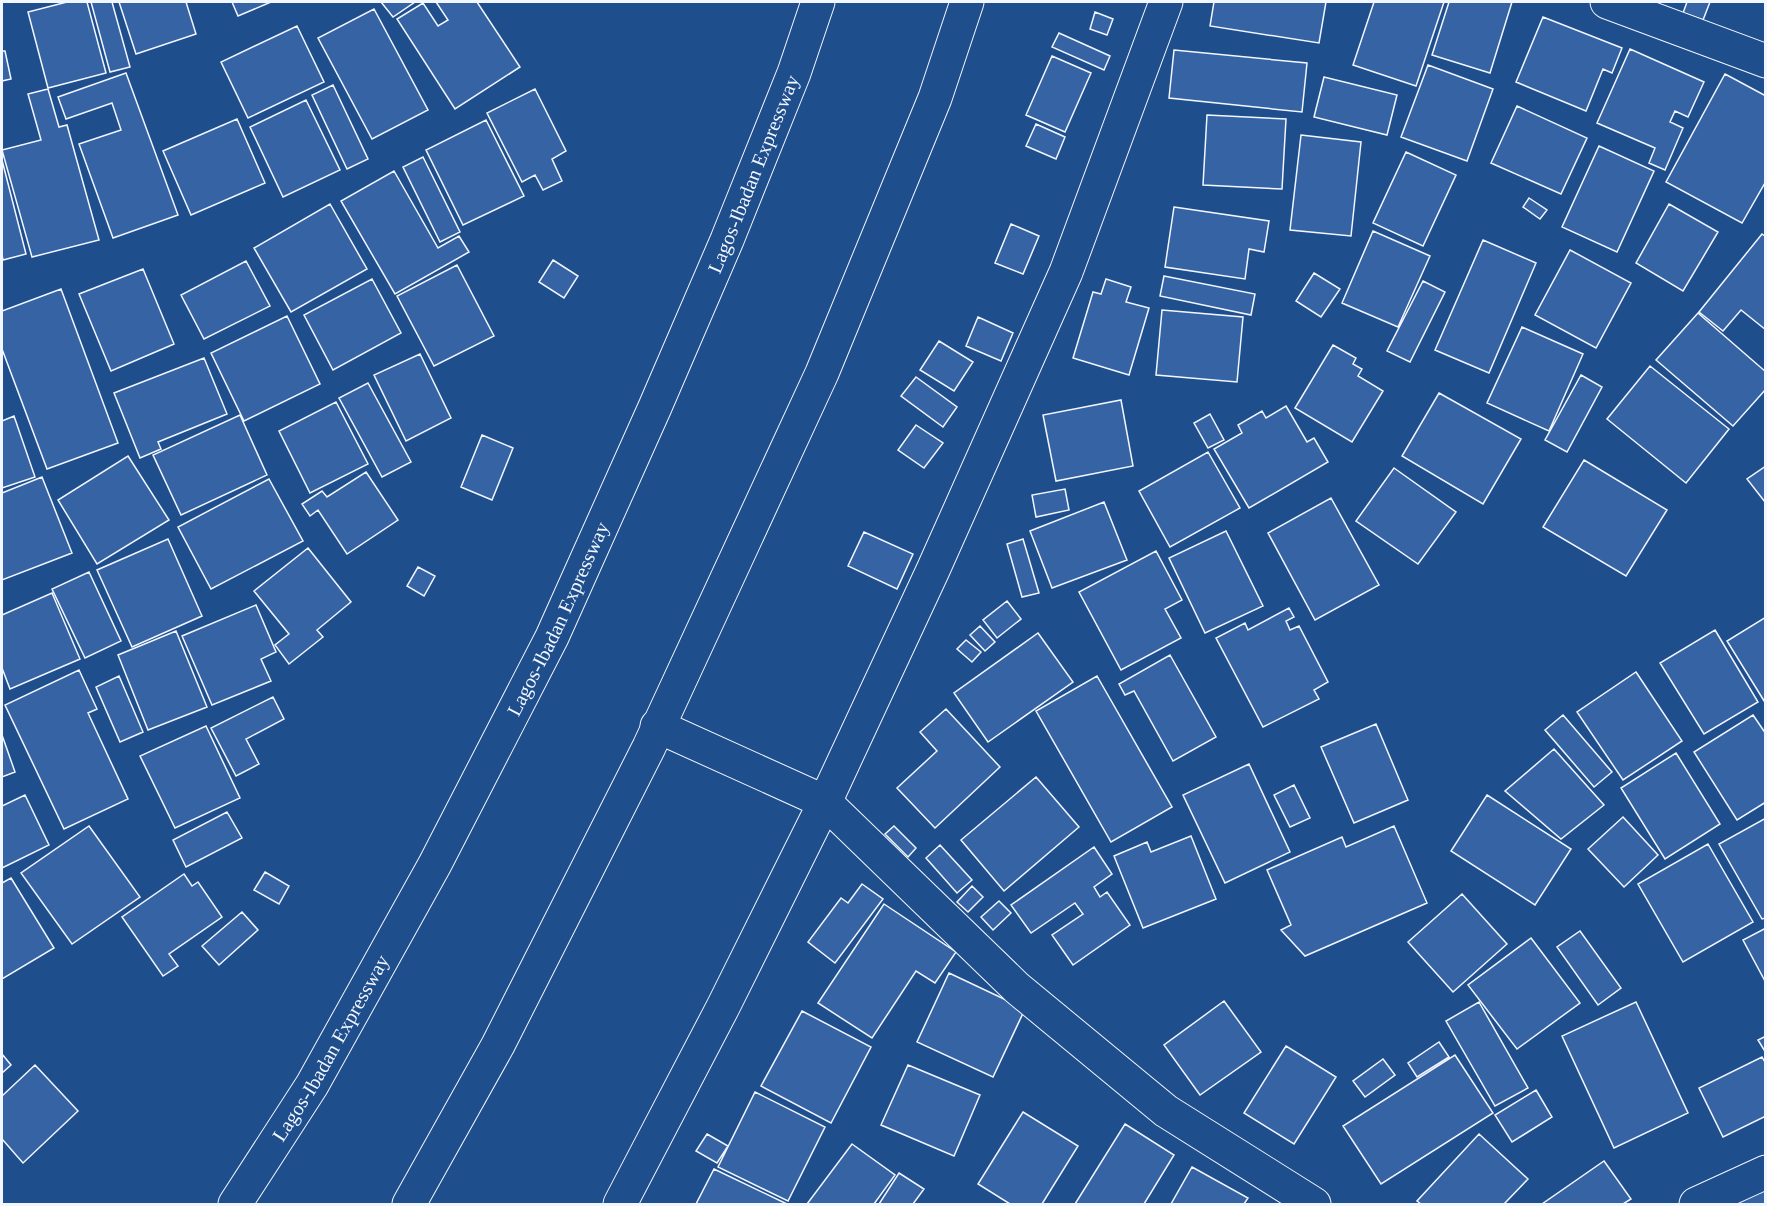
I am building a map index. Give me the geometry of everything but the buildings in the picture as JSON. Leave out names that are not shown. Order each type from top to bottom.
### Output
[{"type":"main road","name":"Lagos-Ibadan Expressway","points":[[235,1204],[312,1085],[435,864],[552,637],[656,407],[727,240],[794,74],[818,2]]},
{"type":"main road","points":[[409,1204],[498,1045],[657,726],[822,373],[934,98],[967,2]]},
{"type":"main road","points":[[620,1204],[723,1007],[825,802],[933,570],[1066,272],[1166,2]]},
{"type":"main road","points":[[1607,2],[1766,61]]},
{"type":"main road","points":[[657,726],[825,802],[1017,988],[1166,1111],[1314,1204]]},
{"type":"main road","points":[[1696,1204],[1766,1172]]}]
